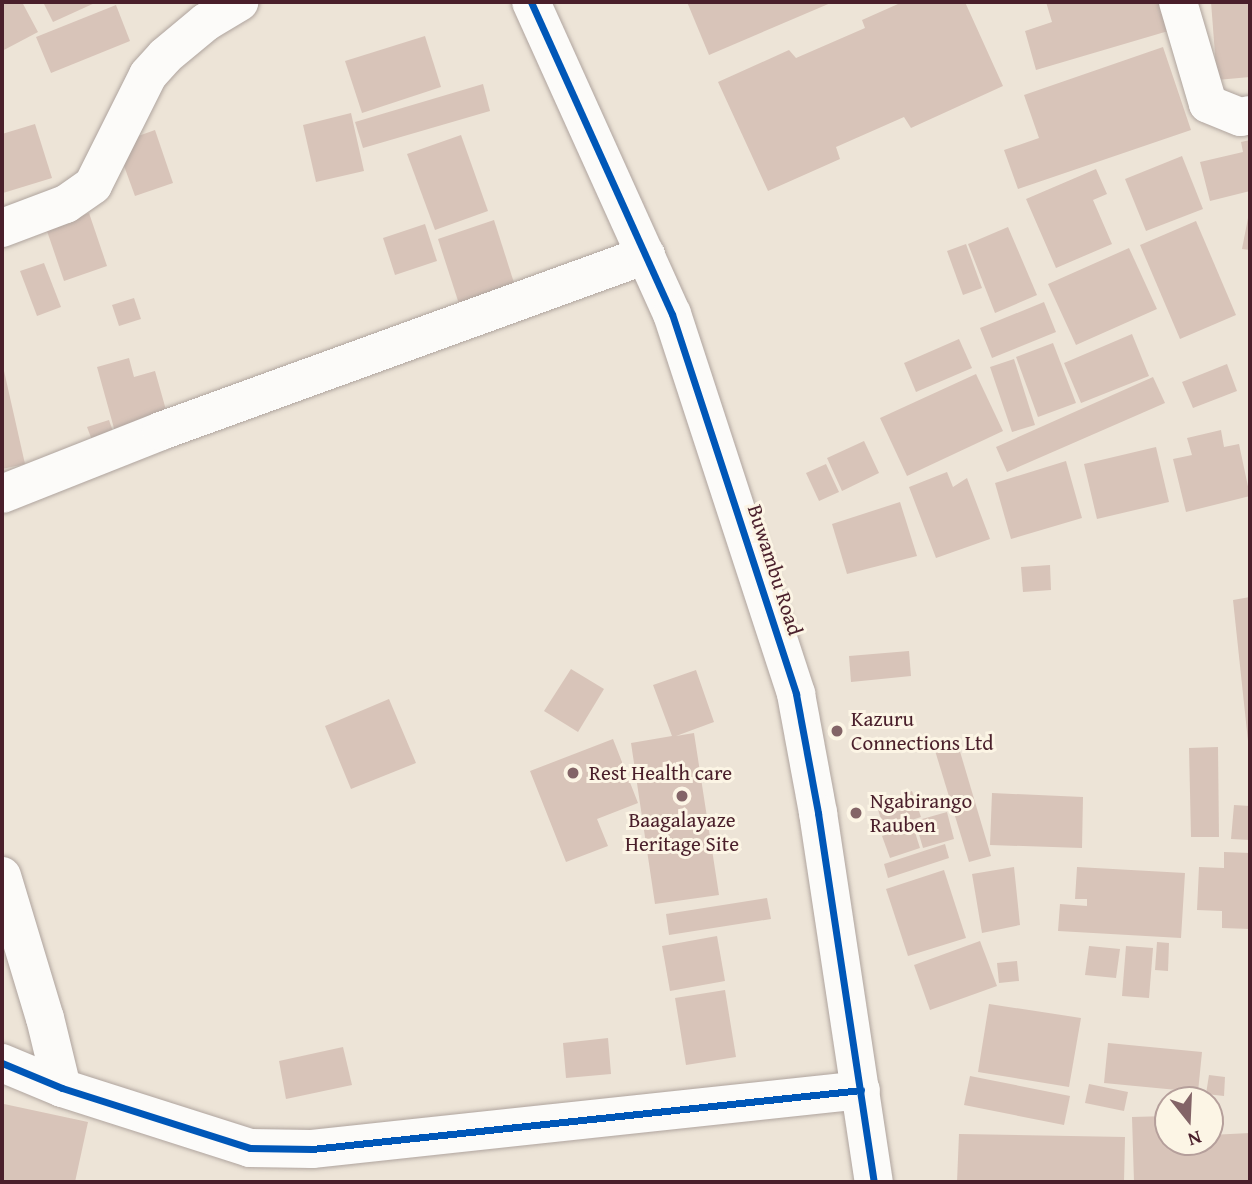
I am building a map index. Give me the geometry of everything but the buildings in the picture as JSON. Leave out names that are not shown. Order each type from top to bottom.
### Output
[{"type":"street","points":[[2,228],[66,204],[93,185],[148,75],[165,56],[206,22],[239,2]]},
{"type":"street","name":"Buwambu Road","points":[[531,2],[672,314],[796,694],[818,813],[874,1182]]},
{"type":"street","points":[[1178,2],[1208,104],[1241,117],[1250,115]]},
{"type":"street","points":[[2,494],[161,431],[646,255]]},
{"type":"street","points":[[2,876],[46,1018],[62,1088]]},
{"type":"street","points":[[2,1063],[62,1088],[250,1147],[312,1149],[860,1090]]},
{"type":"cycle path","points":[[531,2],[672,314],[796,694],[818,813],[874,1182]]},
{"type":"cycle path","points":[[2,1063],[62,1088],[250,1148],[312,1149],[861,1090]]},
{"type":"place","name":"Kazuru Connections Ltd","points":[[837,731]]},
{"type":"place","name":"Rest Health care","points":[[573,773]]},
{"type":"place","name":"Baagalayaze Heritage Site","points":[[682,796]]},
{"type":"place","name":"Ngabirango Rauben","points":[[856,813]]}]
